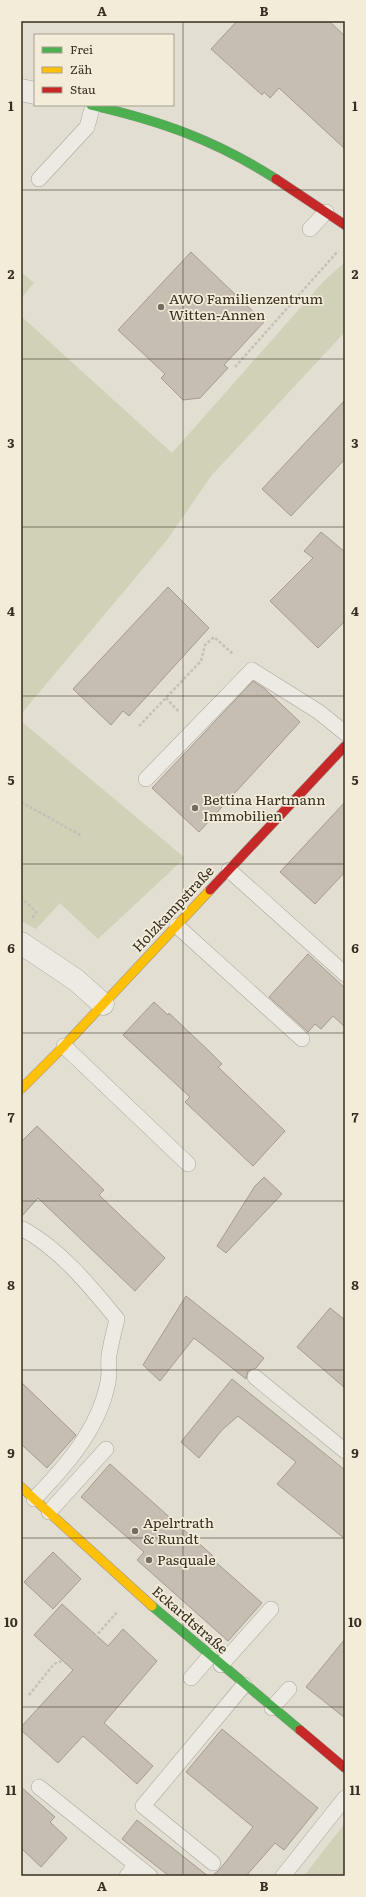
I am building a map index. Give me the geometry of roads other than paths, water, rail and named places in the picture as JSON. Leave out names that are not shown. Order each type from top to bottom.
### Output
[{"type":"street","points":[[21,90],[34,93]]},
{"type":"street","points":[[99,106],[174,128],[203,139],[279,180],[345,225]]},
{"type":"street","name":"Holzkampstraße","points":[[21,1089],[64,1046],[345,746]]},
{"type":"street","points":[[21,943],[76,980],[103,1004]]},
{"type":"street","name":"Eckardtstraße","points":[[21,1487],[216,1661],[345,1768]]},
{"type":"lane","points":[[39,179],[87,127],[99,106]]},
{"type":"lane","points":[[310,229],[326,212]]},
{"type":"lane","points":[[146,779],[252,670],[319,712],[345,733]]},
{"type":"lane","points":[[229,870],[345,974]]},
{"type":"lane","points":[[176,926],[302,1039]]},
{"type":"lane","points":[[64,1046],[188,1164]]},
{"type":"lane","points":[[24,1228],[36,1236],[84,1279],[117,1319],[110,1354],[108,1382],[99,1410],[88,1436],[54,1478],[34,1499]]},
{"type":"lane","points":[[255,1377],[345,1451]]},
{"type":"lane","points":[[49,1512],[106,1449]]},
{"type":"lane","points":[[191,1678],[216,1661],[271,1609]]},
{"type":"lane","points":[[213,1863],[143,1806],[244,1685]]},
{"type":"lane","points":[[272,1708],[289,1689]]},
{"type":"lane","points":[[39,1787],[132,1871],[150,1876]]},
{"type":"lane","points":[[283,1876],[345,1798]]},
{"type":"place","name":"AWO Familienzentrum Witten-Annen","points":[[161,307]]},
{"type":"place","name":"Bettina Hartmann Immobilien","points":[[195,808]]},
{"type":"place","name":"Apelrtrath & Rundt","points":[[135,1531]]},
{"type":"place","name":"Pasquale","points":[[149,1560]]}]
